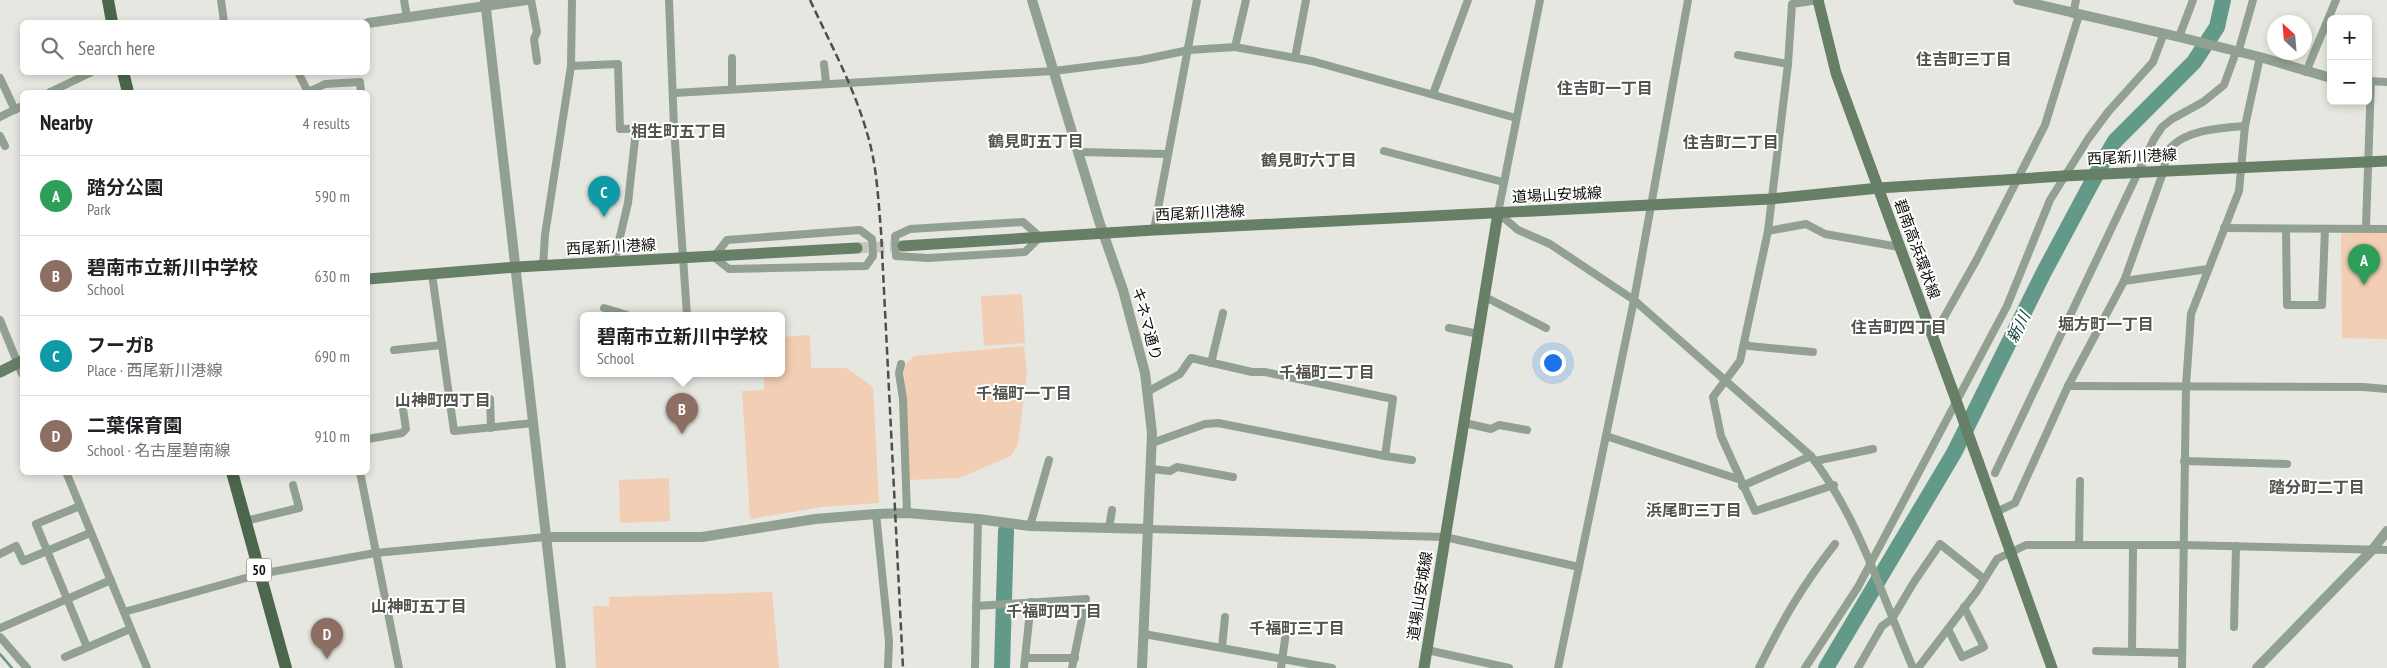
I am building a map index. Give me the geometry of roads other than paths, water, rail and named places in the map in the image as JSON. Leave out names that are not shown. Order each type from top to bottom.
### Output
[{"type":"main road","points":[[108,0],[112,20]]},
{"type":"main road","points":[[1818,0],[1836,73],[1879,188]]},
{"type":"main road","points":[[124,75],[128,90]]},
{"type":"main road","name":"西尾新川港線","points":[[1879,188],[2164,170],[2387,161]]},
{"type":"main road","name":"道場山安城線","points":[[1424,668],[1498,213],[1770,199],[1879,188]]},
{"type":"main road","name":"碧南高浜環状線","points":[[1879,188],[2052,668]]},
{"type":"main road","name":"西尾新川港線","points":[[903,246],[1154,230],[1498,213]]},
{"type":"main road","name":"西尾新川港線","points":[[370,279],[517,267],[857,248]]},
{"type":"main road","name":"50","points":[[233,475],[286,668]]},
{"type":"street","points":[[221,0],[224,20]]},
{"type":"street","points":[[404,0],[406,17]]},
{"type":"street","points":[[370,23],[486,3],[526,0]]},
{"type":"street","points":[[531,0],[537,32],[534,39],[537,61]]},
{"type":"street","points":[[543,266],[545,235],[571,66],[572,0]]},
{"type":"street","points":[[669,0],[674,128],[687,312]]},
{"type":"street","name":"キネマ通り","points":[[1032,0],[1122,290],[1145,373],[1152,443],[1142,668]]},
{"type":"street","points":[[1154,230],[1197,0]]},
{"type":"street","points":[[1236,47],[1246,0]]},
{"type":"street","points":[[1295,58],[1305,0]]},
{"type":"street","points":[[1433,94],[1468,0]]},
{"type":"street","points":[[1540,0],[1498,213],[1518,230],[1550,244],[1634,300],[1814,458],[1834,485],[1870,562],[1913,668]]},
{"type":"street","points":[[1558,668],[1634,300],[1688,0]]},
{"type":"street","points":[[1818,0],[1792,4],[1788,64],[1770,199],[1768,231],[1738,366],[1725,379],[1714,397],[1721,436],[1754,511],[1834,485]]},
{"type":"street","points":[[2018,0],[2164,33],[2237,53],[2260,57],[2327,77]]},
{"type":"street","points":[[1933,337],[1977,259],[2045,125],[2076,14],[2076,0]]},
{"type":"street","points":[[2179,37],[2193,0]]},
{"type":"street","points":[[1995,473],[2154,139],[2162,127],[2203,102],[2224,85],[2237,53],[2253,0]]},
{"type":"street","points":[[2306,72],[2336,0]]},
{"type":"street","points":[[486,3],[561,668]]},
{"type":"street","points":[[1805,668],[1858,587],[2008,306],[2050,200],[2088,139],[2108,112],[2153,62],[2164,33]]},
{"type":"street","points":[[674,93],[1054,70],[1141,60],[1189,50],[1236,47],[1295,58],[1516,118]]},
{"type":"street","points":[[1738,55],[1788,64]]},
{"type":"street","points":[[2182,668],[2184,461],[2190,314],[2239,191],[2245,126],[2260,57]]},
{"type":"street","points":[[732,58],[732,89]]},
{"type":"street","points":[[571,66],[618,64],[620,129],[674,128]]},
{"type":"street","points":[[824,64],[826,83]]},
{"type":"street","points":[[54,90],[86,75]]},
{"type":"street","points":[[300,75],[307,90]]},
{"type":"street","points":[[0,78],[19,108],[0,117]]},
{"type":"street","points":[[2372,81],[2387,82]]},
{"type":"street","points":[[312,90],[325,84],[360,82],[361,90]]},
{"type":"street","points":[[2366,226],[2370,105]]},
{"type":"street","points":[[1996,512],[2015,503],[2068,386],[2124,281],[2164,170],[2170,148],[2180,140],[2221,128],[2245,126]]},
{"type":"street","points":[[614,262],[628,203],[636,130]]},
{"type":"street","points":[[0,136],[5,146]]},
{"type":"street","points":[[1384,151],[1503,182]]},
{"type":"street","points":[[1078,152],[1167,154]]},
{"type":"street","points":[[1023,222],[1040,237],[1025,252],[928,258],[896,256],[895,236],[910,228],[1023,222]]},
{"type":"street","points":[[1768,231],[1806,224],[1825,234],[1899,247]]},
{"type":"street","points":[[2224,228],[2387,229]]},
{"type":"street","points":[[2286,229],[2288,305],[2322,305],[2325,229]]},
{"type":"street","points":[[860,230],[872,238],[873,256],[866,266],[729,269],[714,257],[727,240],[860,230]]},
{"type":"street","points":[[2124,281],[2208,269]]},
{"type":"street","points":[[432,274],[454,431],[534,423]]},
{"type":"street","points":[[1485,297],[1546,328]]},
{"type":"street","points":[[604,308],[617,312]]},
{"type":"street","points":[[1211,362],[1223,313]]},
{"type":"street","points":[[0,320],[12,367],[0,380]]},
{"type":"street","points":[[1449,328],[1479,334]]},
{"type":"street","points":[[1744,343],[1749,346],[1813,352]]},
{"type":"street","points":[[394,350],[442,345]]},
{"type":"street","points":[[1147,392],[1180,374],[1191,358],[1394,399],[1385,456]]},
{"type":"street","points":[[901,364],[899,373],[903,399],[907,514]]},
{"type":"street","points":[[2068,386],[2387,389]]},
{"type":"street","points":[[490,399],[491,428]]},
{"type":"street","points":[[370,439],[402,433],[406,429],[403,409]]},
{"type":"street","points":[[1152,443],[1205,424],[1218,423],[1412,460]]},
{"type":"street","points":[[1465,423],[1491,429],[1499,425],[1527,430]]},
{"type":"street","points":[[1606,436],[1740,482],[1814,458],[1873,449]]},
{"type":"street","points":[[1030,526],[1049,460]]},
{"type":"street","points":[[2184,461],[2287,464]]},
{"type":"street","points":[[1151,469],[1170,471],[1177,468],[1232,477]]},
{"type":"street","points":[[67,475],[147,668]]},
{"type":"street","points":[[361,475],[399,668]]},
{"type":"street","points":[[2079,545],[2080,481]]},
{"type":"street","points":[[246,521],[300,508],[293,485]]},
{"type":"street","points":[[80,506],[36,524],[66,600],[88,647]]},
{"type":"street","points":[[1108,528],[1112,510]]},
{"type":"street","points":[[124,612],[260,574],[375,553],[546,538],[702,537],[815,519],[876,514],[907,514],[978,519],[1030,526],[1445,537],[1579,567]]},
{"type":"street","points":[[876,514],[889,640],[888,668]]},
{"type":"street","points":[[975,668],[978,519]]},
{"type":"street","points":[[2257,668],[2373,550],[2387,531]]},
{"type":"street","points":[[0,554],[16,546],[24,560],[90,533]]},
{"type":"street","points":[[1758,668],[1806,581],[1835,544]]},
{"type":"street","points":[[1858,668],[1882,626],[1891,617],[1940,544],[1984,579]]},
{"type":"street","points":[[1918,668],[1997,559],[2026,544],[2183,545],[2387,550]]},
{"type":"street","points":[[2132,652],[2133,546]]},
{"type":"street","points":[[2234,627],[2236,546]]},
{"type":"street","points":[[0,628],[111,580]]},
{"type":"street","points":[[976,606],[1086,599],[1072,668]]},
{"type":"street","points":[[1024,668],[1031,602]]},
{"type":"street","points":[[1948,628],[1962,657],[1984,647],[1964,607]]},
{"type":"street","points":[[1222,647],[1225,617]]},
{"type":"street","points":[[1281,668],[1287,625]]},
{"type":"street","points":[[65,657],[130,629]]},
{"type":"street","points":[[1144,634],[1332,668]]},
{"type":"street","points":[[0,637],[27,668]]},
{"type":"street","points":[[1426,650],[1509,668]]},
{"type":"street","points":[[2096,651],[2182,653]]},
{"type":"street","points":[[1026,658],[1075,658]]},
{"type":"waterway","name":"新川","points":[[1826,668],[1954,453],[2044,272],[2115,141],[2194,62],[2217,27],[2223,0]]},
{"type":"waterway","points":[[1002,668],[1006,531]]},
{"type":"waterway","points":[[0,654],[12,668]]},
{"type":"tunnel","points":[[857,248],[903,246]]},
{"type":"railway","points":[[810,0],[841,65],[862,116],[875,169],[881,231],[903,668]]},
{"type":"place","name":"フーガB","points":[[604,217]]},
{"type":"place","name":"踏分公園","points":[[2364,285]]},
{"type":"place","name":"碧南市立新川中学校","points":[[682,434]]},
{"type":"place","name":"二葉保育園","points":[[327,659]]},
{"type":"district","name":"住吉町三丁目","points":[[1964,59]]},
{"type":"district","name":"住吉町一丁目","points":[[1605,88]]},
{"type":"district","name":"相生町五丁目","points":[[679,131]]},
{"type":"district","name":"鶴見町五丁目","points":[[1036,141]]},
{"type":"district","name":"住吉町二丁目","points":[[1731,142]]},
{"type":"district","name":"鶴見町六丁目","points":[[1309,160]]},
{"type":"district","name":"堀方町一丁目","points":[[2106,324]]},
{"type":"district","name":"住吉町四丁目","points":[[1899,327]]},
{"type":"district","name":"千福町二丁目","points":[[1327,372]]},
{"type":"district","name":"千福町一丁目","points":[[1024,393]]},
{"type":"district","name":"山神町四丁目","points":[[443,400]]},
{"type":"district","name":"踏分町二丁目","points":[[2317,487]]},
{"type":"district","name":"浜尾町三丁目","points":[[1694,510]]},
{"type":"district","name":"山神町五丁目","points":[[419,606]]},
{"type":"district","name":"千福町四丁目","points":[[1054,611]]},
{"type":"district","name":"千福町三丁目","points":[[1297,628]]}]
